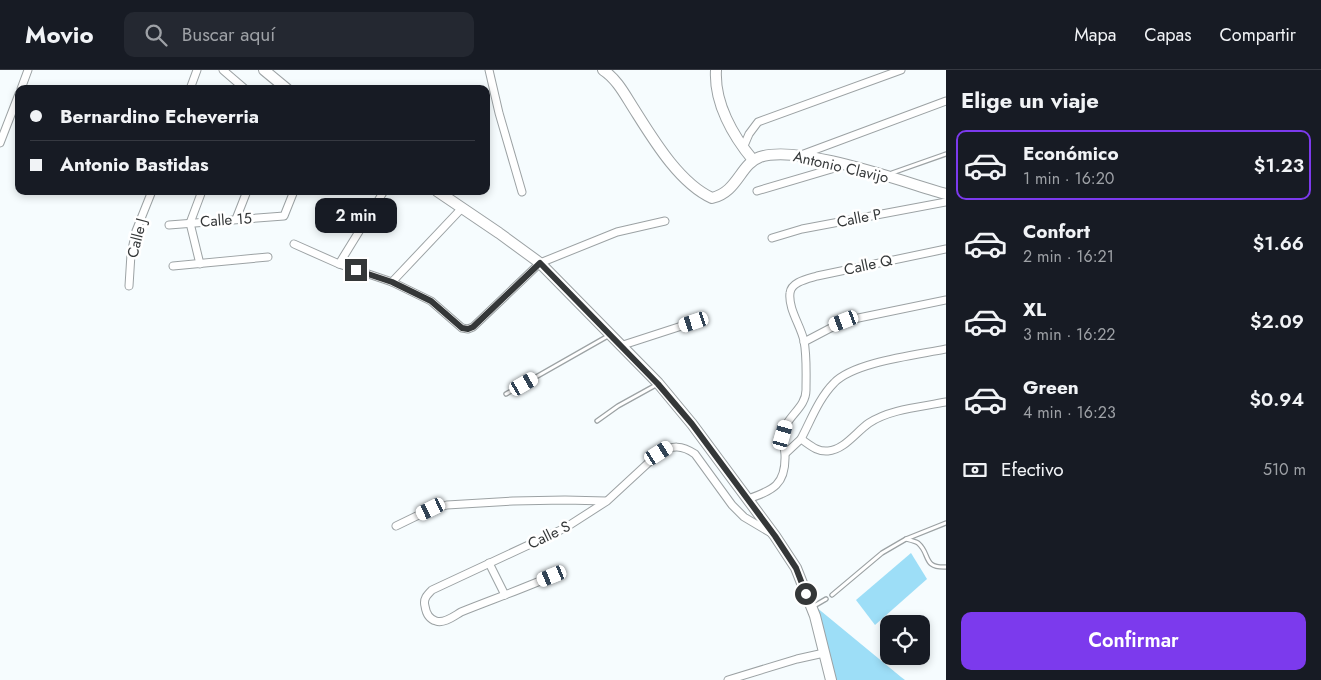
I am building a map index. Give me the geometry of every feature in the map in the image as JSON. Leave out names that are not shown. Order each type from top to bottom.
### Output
[{"type":"street","points":[[22,85],[28,70]]},
{"type":"street","points":[[191,85],[197,70]]},
{"type":"street","points":[[223,70],[240,85]]},
{"type":"street","points":[[264,70],[282,85]]},
{"type":"street","points":[[489,70],[503,130],[522,192]]},
{"type":"street","points":[[603,70],[620,86],[661,150],[682,175],[703,194],[712,198],[726,192],[753,160],[743,148],[730,126],[718,98],[715,78],[716,70]]},
{"type":"street","points":[[743,148],[749,134],[758,122],[901,70]]},
{"type":"street","points":[[800,156],[946,101]]},
{"type":"street","points":[[0,143],[15,104]]},
{"type":"street","name":"Antonio Clavijo","points":[[753,160],[772,155],[800,156],[845,165],[946,194]]},
{"type":"street","points":[[757,191],[845,165]]},
{"type":"street","name":"Calle J","points":[[129,286],[131,254],[136,231],[150,195]]},
{"type":"street","points":[[200,195],[190,223],[200,264]]},
{"type":"street","points":[[236,220],[246,195]]},
{"type":"street","name":"Calle 15","points":[[170,225],[284,216],[292,195]]},
{"type":"street","points":[[339,264],[382,195]]},
{"type":"street","points":[[443,195],[540,263],[658,384],[692,424],[775,536],[796,568],[812,608],[831,680]]},
{"type":"street","name":"Calle P","points":[[772,238],[802,229],[946,202]]},
{"type":"street","points":[[392,282],[462,208]]},
{"type":"street","points":[[294,244],[339,264],[392,282],[431,301],[462,328],[468,329],[473,327],[540,263],[617,232],[665,222]]},
{"type":"street","name":"Calle Q","points":[[804,342],[790,301],[792,286],[817,276],[946,249]]},
{"type":"street","points":[[173,266],[268,257]]},
{"type":"street","points":[[748,499],[768,492],[784,476],[786,453],[783,435],[786,425],[800,408],[806,393],[804,342],[844,321],[946,300]]},
{"type":"street","points":[[620,346],[694,322]]},
{"type":"street","points":[[786,453],[801,439],[822,398],[835,382],[850,371],[870,365],[946,350]]},
{"type":"street","points":[[801,439],[819,451],[830,452],[842,446],[869,423],[885,415],[946,402]]},
{"type":"street","name":"Calle S","points":[[552,576],[444,621],[437,622],[430,618],[426,611],[425,597],[432,590],[565,528],[606,501],[659,453],[677,446],[687,448],[695,454],[732,505],[744,517],[775,536]]},
{"type":"street","points":[[396,526],[431,509],[447,505],[522,501],[606,501]]},
{"type":"street","points":[[489,563],[505,595]]},
{"type":"street","points":[[728,680],[797,659],[824,653]]},
{"type":"lane","points":[[884,176],[946,154]]},
{"type":"lane","points":[[506,394],[610,335]]},
{"type":"lane","points":[[597,421],[618,406],[658,384]]},
{"type":"lane","points":[[832,595],[882,553],[906,539],[946,523]]},
{"type":"lane","points":[[906,539],[920,545],[931,565],[946,566]]},
{"type":"lane","points":[[812,608],[826,600]]},
{"type":"shaded area","points":[[911,553],[927,579],[886,615],[880,615],[880,621],[875,625],[856,600]]},
{"type":"shaded area","points":[[810,602],[880,660],[880,665],[886,665],[905,680],[830,680]]},
{"type":"route","points":[[356,270],[392,282],[431,301],[462,328],[468,329],[473,327],[540,263],[658,384],[692,424],[775,536],[796,568],[806,594]]}]
